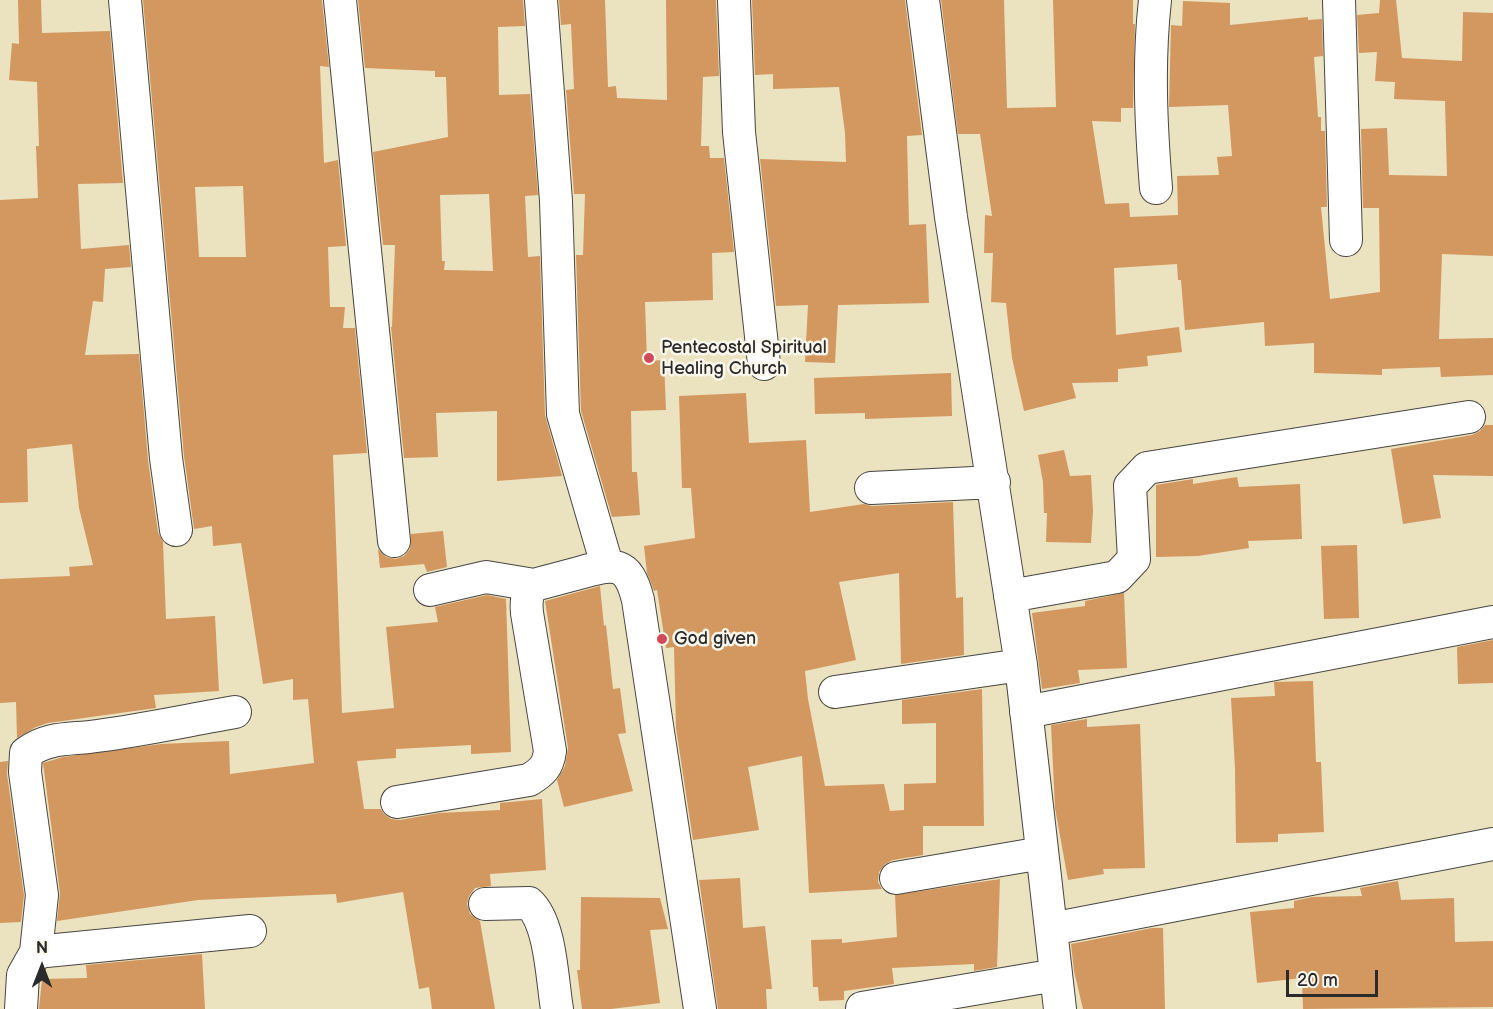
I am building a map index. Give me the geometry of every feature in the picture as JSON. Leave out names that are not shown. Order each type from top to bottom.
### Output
[{"type":"street","points":[[125,0],[166,458],[176,530]]},
{"type":"street","points":[[340,0],[394,541]]},
{"type":"street","points":[[541,0],[556,201],[563,414],[608,565]]},
{"type":"street","points":[[734,0],[739,132],[764,364]]},
{"type":"street","points":[[923,0],[951,217],[1021,665],[1060,1009]]},
{"type":"street","points":[[1155,0],[1151,42],[1150,107],[1156,189]]},
{"type":"street","points":[[1339,0],[1346,240]]},
{"type":"street","points":[[1010,596],[1117,577],[1134,559],[1130,486],[1147,468],[1468,417]]},
{"type":"street","points":[[871,488],[994,482]]},
{"type":"street","points":[[430,590],[486,577],[534,585],[608,565],[620,568],[629,575],[639,600],[700,1009]]},
{"type":"street","points":[[398,802],[529,780],[541,773],[548,764],[550,751],[527,613],[526,599],[534,585]]},
{"type":"street","points":[[1026,712],[1493,622]]},
{"type":"street","points":[[835,692],[1021,665]]},
{"type":"street","points":[[21,1009],[23,975],[36,952],[42,895],[25,772],[13,753],[58,739],[96,737],[235,712]]},
{"type":"street","points":[[1051,929],[1493,844]]},
{"type":"street","points":[[896,878],[1042,852]]},
{"type":"street","points":[[485,904],[529,903],[537,910],[546,940],[557,1009]]},
{"type":"street","points":[[36,952],[250,931]]},
{"type":"street","points":[[862,1008],[1056,975]]},
{"type":"building","points":[[18,0],[41,0],[42,33],[110,31],[123,183],[78,184],[81,249],[129,245],[131,267],[105,269],[103,302],[93,301],[85,355],[139,354],[148,460],[158,532],[163,542],[166,619],[215,616],[219,691],[154,695],[156,708],[48,723],[17,738],[16,702],[0,703],[0,579],[70,576],[69,567],[93,565],[79,508],[72,444],[27,449],[28,502],[0,503],[0,200],[38,198],[37,82],[9,80],[12,43],[19,44]]},
{"type":"building","points":[[143,0],[322,0],[329,67],[320,66],[324,163],[338,160],[346,246],[328,247],[330,307],[345,307],[343,328],[355,328],[367,453],[333,455],[342,713],[394,708],[386,627],[438,622],[435,607],[487,595],[506,599],[511,752],[471,754],[471,745],[396,749],[396,758],[357,761],[364,809],[381,809],[391,819],[400,820],[439,813],[500,810],[500,803],[542,799],[546,870],[490,874],[491,886],[475,888],[467,904],[470,914],[480,921],[495,1009],[432,1009],[429,987],[419,989],[403,892],[337,903],[336,894],[198,900],[57,921],[60,893],[43,763],[63,757],[161,744],[229,741],[230,774],[314,763],[308,699],[293,700],[293,679],[263,684],[241,543],[213,546],[212,526],[194,529],[184,456]],"holes":[[[243,186],[246,257],[199,257],[195,187]]]},
{"type":"building","points":[[358,0],[523,0],[525,26],[498,27],[499,95],[530,94],[538,195],[525,196],[528,257],[540,256],[545,415],[562,476],[497,481],[497,411],[436,413],[438,457],[404,458],[391,327],[395,245],[383,245],[373,152],[448,137],[446,77],[435,77],[435,71],[365,68]],"holes":[[[489,194],[493,271],[444,270],[440,195]]]},
{"type":"building","points":[[559,0],[605,0],[608,87],[616,86],[617,98],[667,100],[666,0],[716,0],[719,76],[703,77],[701,146],[709,146],[710,158],[724,158],[734,252],[712,253],[713,300],[645,302],[647,361],[664,360],[666,410],[631,411],[632,472],[637,472],[640,515],[612,517],[581,411],[576,255],[583,255],[585,194],[574,194],[566,90],[574,89],[571,24],[561,25]]},
{"type":"building","points":[[752,0],[905,0],[922,135],[907,136],[909,225],[926,224],[929,303],[838,305],[835,363],[805,362],[808,305],[776,306],[760,159],[846,162],[839,87],[773,89],[773,74],[755,75]]},
{"type":"building","points":[[941,0],[1004,0],[1007,108],[1056,107],[1053,0],[1133,0],[1133,24],[1135,24],[1133,108],[1121,108],[1121,122],[1092,121],[1105,204],[1129,203],[1130,217],[1178,215],[1177,176],[1219,175],[1217,157],[1232,156],[1228,105],[1169,107],[1171,25],[1182,26],[1183,1],[1230,3],[1230,25],[1308,17],[1308,20],[1322,19],[1323,56],[1314,57],[1318,117],[1321,117],[1321,131],[1325,131],[1327,207],[1321,207],[1330,299],[1380,292],[1379,208],[1363,208],[1361,129],[1387,128],[1389,175],[1447,176],[1445,101],[1394,99],[1395,82],[1375,81],[1377,52],[1359,53],[1357,15],[1379,13],[1380,0],[1396,0],[1402,58],[1462,61],[1463,12],[1493,13],[1493,256],[1442,254],[1439,339],[1493,338],[1493,375],[1441,377],[1440,367],[1382,369],[1382,375],[1314,373],[1314,343],[1265,346],[1264,322],[1185,330],[1181,280],[1178,280],[1177,264],[1114,268],[1116,335],[1179,327],[1182,352],[1147,356],[1148,366],[1118,369],[1118,382],[1072,383],[1076,398],[1024,411],[1012,358],[1006,303],[991,302],[993,253],[984,253],[985,215],[992,216],[980,134],[958,134]]},
{"type":"building","points":[[951,373],[952,416],[865,419],[865,413],[815,414],[814,378]]},
{"type":"building","points":[[746,393],[749,443],[806,440],[810,512],[864,504],[872,506],[953,502],[956,598],[963,597],[964,655],[901,664],[899,573],[839,582],[856,660],[805,671],[808,699],[825,786],[884,784],[890,811],[904,810],[904,784],[936,783],[936,723],[902,724],[902,700],[982,689],[984,826],[923,826],[923,855],[893,860],[885,864],[879,872],[878,882],[882,889],[809,893],[802,756],[748,767],[759,830],[693,840],[676,728],[674,647],[666,648],[657,590],[654,591],[647,573],[644,546],[695,538],[691,488],[682,488],[679,396]]},
{"type":"building","points":[[1485,425],[1493,425],[1493,476],[1433,475],[1441,518],[1403,524],[1391,449],[1472,435]]},
{"type":"building","points":[[1064,450],[1070,476],[1091,475],[1093,511],[1091,543],[1046,542],[1047,513],[1044,513],[1043,482],[1038,455]]},
{"type":"building","points":[[1237,477],[1239,487],[1300,484],[1302,539],[1248,541],[1249,548],[1198,556],[1156,557],[1156,485],[1193,479],[1193,484]]},
{"type":"building","points":[[443,531],[447,567],[427,572],[424,564],[380,568],[378,549],[386,557],[396,559],[404,556],[410,549],[411,534]]},
{"type":"building","points":[[1357,545],[1359,618],[1324,619],[1321,546]]},
{"type":"building","points":[[600,586],[613,689],[620,688],[626,733],[618,734],[633,791],[564,807],[557,780],[565,766],[568,748],[545,601]]},
{"type":"building","points":[[1124,593],[1127,668],[1078,670],[1080,683],[1042,689],[1032,613],[1085,606],[1085,601]]},
{"type":"building","points":[[1493,640],[1493,683],[1458,684],[1457,647]]},
{"type":"building","points":[[1313,681],[1316,762],[1321,762],[1324,832],[1278,834],[1278,842],[1236,843],[1231,698],[1275,696],[1274,682]]},
{"type":"building","points":[[1087,719],[1087,727],[1140,724],[1145,868],[1103,869],[1104,874],[1068,880],[1055,808],[1051,725]]},
{"type":"building","points":[[8,761],[7,774],[24,895],[21,922],[0,923],[0,762]]},
{"type":"building","points":[[740,878],[743,928],[765,926],[772,989],[766,989],[767,1009],[718,1009],[699,880]]},
{"type":"building","points":[[1000,879],[997,967],[974,971],[974,964],[892,968],[894,984],[844,991],[844,1000],[819,1001],[818,987],[813,987],[811,940],[842,939],[842,943],[897,937],[895,895]]},
{"type":"building","points":[[1398,881],[1401,900],[1454,898],[1455,942],[1493,941],[1493,1007],[1303,1009],[1302,978],[1257,983],[1250,912],[1294,908],[1294,901],[1312,897],[1362,896],[1360,888]]},
{"type":"building","points":[[581,897],[660,898],[668,929],[650,930],[660,1003],[611,1009],[582,1009],[577,970],[580,970]]},
{"type":"building","points":[[1152,928],[1163,928],[1165,1009],[1083,1009],[1074,971],[1071,944]]},
{"type":"building","points":[[202,954],[205,1009],[39,1009],[42,979],[87,978],[86,965]]},
{"type":"place","name":"Pentecostal Spiritual Healing Church","points":[[649,358]]},
{"type":"place","name":"God given","points":[[662,639]]}]
